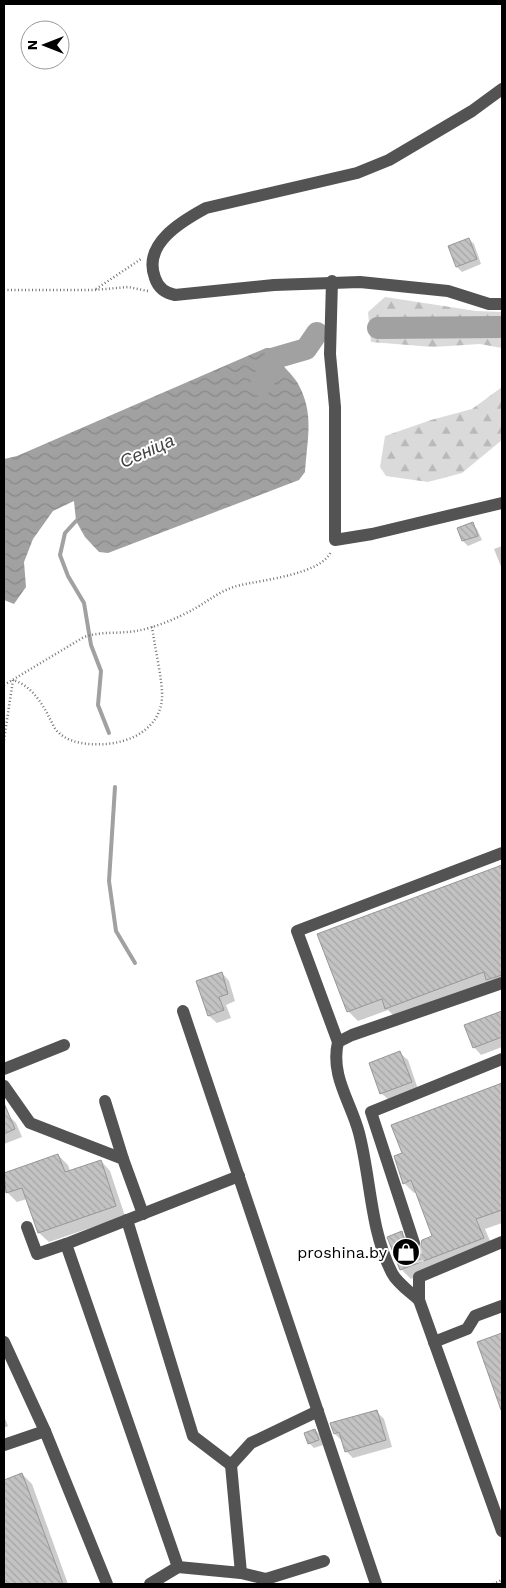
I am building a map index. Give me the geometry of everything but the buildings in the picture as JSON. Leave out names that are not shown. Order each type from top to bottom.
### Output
[{"type":"street","points":[[502,88],[472,111],[389,160],[349,175],[206,208],[177,227],[156,248],[153,272],[163,290],[170,294],[332,281],[448,291],[489,304],[502,304]]},
{"type":"street","points":[[332,281],[330,354],[335,407],[335,540],[378,533],[502,503]]},
{"type":"street","points":[[419,1300],[393,1275],[378,1237],[359,1132],[338,1080],[335,1055],[338,1042],[297,931],[502,853]]},
{"type":"street","points":[[338,1042],[352,1035],[502,983]]},
{"type":"street","points":[[183,1011],[376,1584]]},
{"type":"street","points":[[4,1068],[64,1045]]},
{"type":"street","points":[[414,1243],[371,1112],[502,1059]]},
{"type":"street","points":[[4,1086],[30,1123],[123,1159]]},
{"type":"street","points":[[105,1101],[142,1214]]},
{"type":"street","points":[[27,1227],[37,1254],[239,1176]]},
{"type":"street","points":[[127,1220],[193,1436],[232,1465]]},
{"type":"street","points":[[419,1277],[502,1242]]},
{"type":"street","points":[[66,1244],[178,1567]]},
{"type":"street","points":[[418,1263],[419,1300],[502,1531]]},
{"type":"street","points":[[434,1342],[467,1329],[475,1316],[502,1306]]},
{"type":"street","points":[[4,1342],[45,1431],[107,1584]]},
{"type":"street","points":[[241,1573],[232,1465],[250,1443],[318,1411]]},
{"type":"street","points":[[4,1445],[45,1431]]},
{"type":"street","points":[[150,1584],[178,1567],[241,1573],[266,1579],[324,1561]]},
{"type":"path","points":[[94,290],[127,270],[156,248]]},
{"type":"path","points":[[4,290],[94,290],[128,287],[170,294]]},
{"type":"path","points":[[4,685],[84,637],[96,633],[136,631],[193,610],[218,593],[240,585],[292,574],[312,566],[330,555],[335,540]]},
{"type":"path","points":[[13,680],[21,682],[32,691],[57,732],[67,739],[93,745],[119,743],[144,733],[156,718],[162,698],[152,626]]},
{"type":"path","points":[[4,740],[13,680]]},
{"type":"path","points":[[493,1584],[502,1580]]},
{"type":"green space","points":[[385,297],[476,311],[502,312],[502,348],[480,344],[433,347],[371,342],[368,312]]},
{"type":"green space","points":[[502,387],[502,440],[462,473],[428,482],[386,476],[380,467],[385,436],[431,420],[472,409]]},
{"type":"water","points":[[266,348],[271,348],[276,358],[297,382],[306,404],[308,437],[305,472],[299,480],[108,553],[99,552],[85,537],[76,521],[74,501],[53,511],[33,539],[24,562],[26,587],[14,604],[4,600],[4,459],[17,456]]},
{"type":"waterway","name":"Сеніца","points":[[378,328],[502,327]]},
{"type":"waterway","name":"Сеніца","points":[[261,385],[275,358],[306,349],[317,333]]},
{"type":"waterway","points":[[76,521],[65,533],[60,555],[68,576],[84,603],[91,645],[101,671],[98,705],[109,733]]},
{"type":"waterway","points":[[115,787],[109,881],[116,931],[135,963]]},
{"type":"tunnel","points":[[414,1243],[418,1263]]},
{"type":"place","name":"proshina.by","points":[[406,1252]]}]
